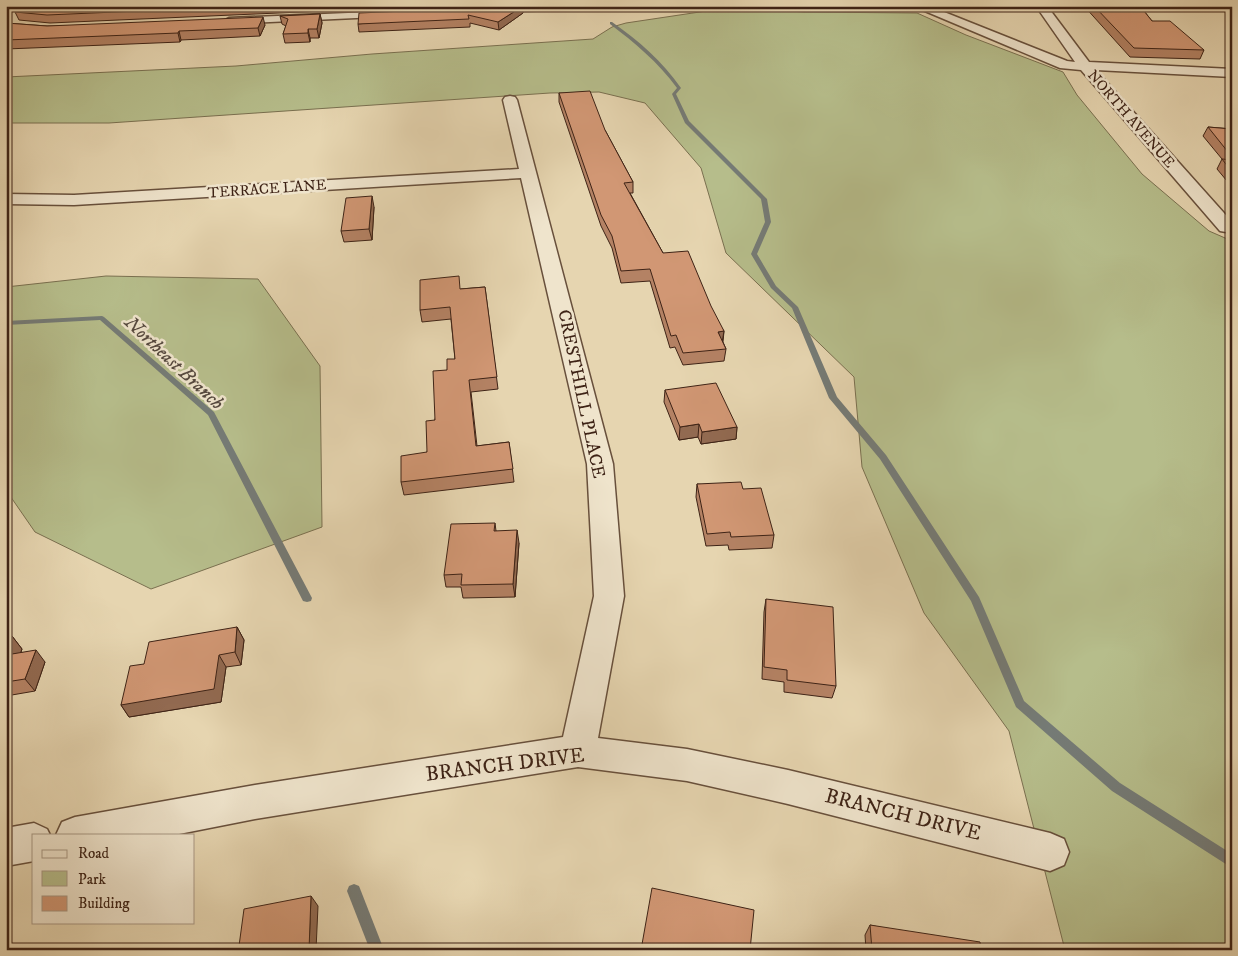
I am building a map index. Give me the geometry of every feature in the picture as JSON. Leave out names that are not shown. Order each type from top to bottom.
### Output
[{"type":"street","points":[[918,6],[1064,65],[1232,72]]},
{"type":"street","name":"NORTH AVENUE","points":[[1041,6],[1085,66],[1226,227]]},
{"type":"street","points":[[469,11],[557,7]]},
{"type":"street","points":[[215,21],[411,13]]},
{"type":"street","name":"CRESTHILL PLACE","points":[[510,100],[600,464],[609,596],[578,752]]},
{"type":"street","name":"TERRACE LANE","points":[[6,199],[74,200],[163,196],[528,173]]},
{"type":"street","name":"BRANCH DRIVE","points":[[80,834],[255,802],[578,752],[687,765],[788,787],[1050,852]]},
{"type":"street","points":[[6,847],[32,842]]},
{"type":"green space","points":[[733,7],[804,12],[917,13],[966,35],[1063,72],[1077,95],[1142,174],[1209,231],[1232,241],[1232,950],[1065,950],[1009,731],[924,613],[862,467],[854,377],[726,253],[701,168],[645,103],[599,92],[550,93],[109,123],[6,123],[6,77],[236,66],[372,54],[593,39],[612,27],[626,23]]},
{"type":"green space","points":[[106,276],[258,279],[320,366],[322,527],[151,589],[35,532],[6,490],[6,287]]},
{"type":"building","points":[[31,6],[252,6],[47,15],[15,12]]},
{"type":"building","points":[[523,6],[498,22],[468,15],[469,19],[358,24],[359,13]]},
{"type":"building","points":[[1094,6],[1140,6],[1152,21],[1170,21],[1204,50],[1134,48]]},
{"type":"building","points":[[320,14],[317,29],[308,29],[308,33],[283,34],[288,19],[280,16]]},
{"type":"building","points":[[263,17],[258,28],[6,40],[6,23],[47,26]]},
{"type":"building","points":[[590,91],[605,130],[633,182],[624,183],[663,253],[688,251],[711,306],[724,331],[718,332],[726,349],[683,353],[676,335],[671,336],[650,269],[621,271],[612,236],[601,215],[559,93]]},
{"type":"building","points":[[1208,127],[1232,129],[1232,157]]},
{"type":"building","points":[[1222,159],[1232,160],[1232,172]]},
{"type":"building","points":[[372,196],[369,229],[341,231],[346,198]]},
{"type":"building","points":[[459,276],[460,289],[485,287],[497,377],[469,380],[476,446],[509,442],[513,469],[401,482],[401,456],[427,452],[426,421],[435,420],[433,371],[447,370],[447,359],[455,359],[450,307],[420,310],[420,280]]},
{"type":"building","points":[[716,383],[737,427],[702,432],[699,424],[680,427],[665,390]]},
{"type":"building","points":[[741,482],[743,489],[761,488],[774,535],[731,537],[730,532],[707,534],[697,484]]},
{"type":"building","points":[[495,523],[494,531],[517,530],[513,584],[461,585],[462,574],[444,575],[451,524]]},
{"type":"building","points":[[766,599],[833,607],[836,686],[787,680],[787,670],[764,667]]},
{"type":"building","points":[[237,627],[235,652],[219,655],[214,689],[121,705],[130,666],[144,664],[149,642]]},
{"type":"building","points":[[12,636],[6,651],[6,637]]},
{"type":"building","points":[[36,650],[25,679],[6,682],[6,655]]},
{"type":"building","points":[[652,888],[754,910],[750,950],[641,950]]},
{"type":"building","points":[[311,896],[309,950],[222,950],[239,946],[244,909]]},
{"type":"building","points":[[870,925],[980,942],[981,950],[872,950]]},
{"type":"waterway","points":[[611,23],[640,45],[664,68],[679,88],[674,94],[687,122],[764,199],[768,222],[754,254],[773,287],[795,307],[833,398],[883,457],[975,600],[1020,704],[1116,787],[1232,862]]},
{"type":"waterway","name":"Northeast Branch","points":[[6,323],[102,318],[211,414],[307,598]]},
{"type":"waterway","name":"Northeast Branch","points":[[354,891],[377,950]]}]
